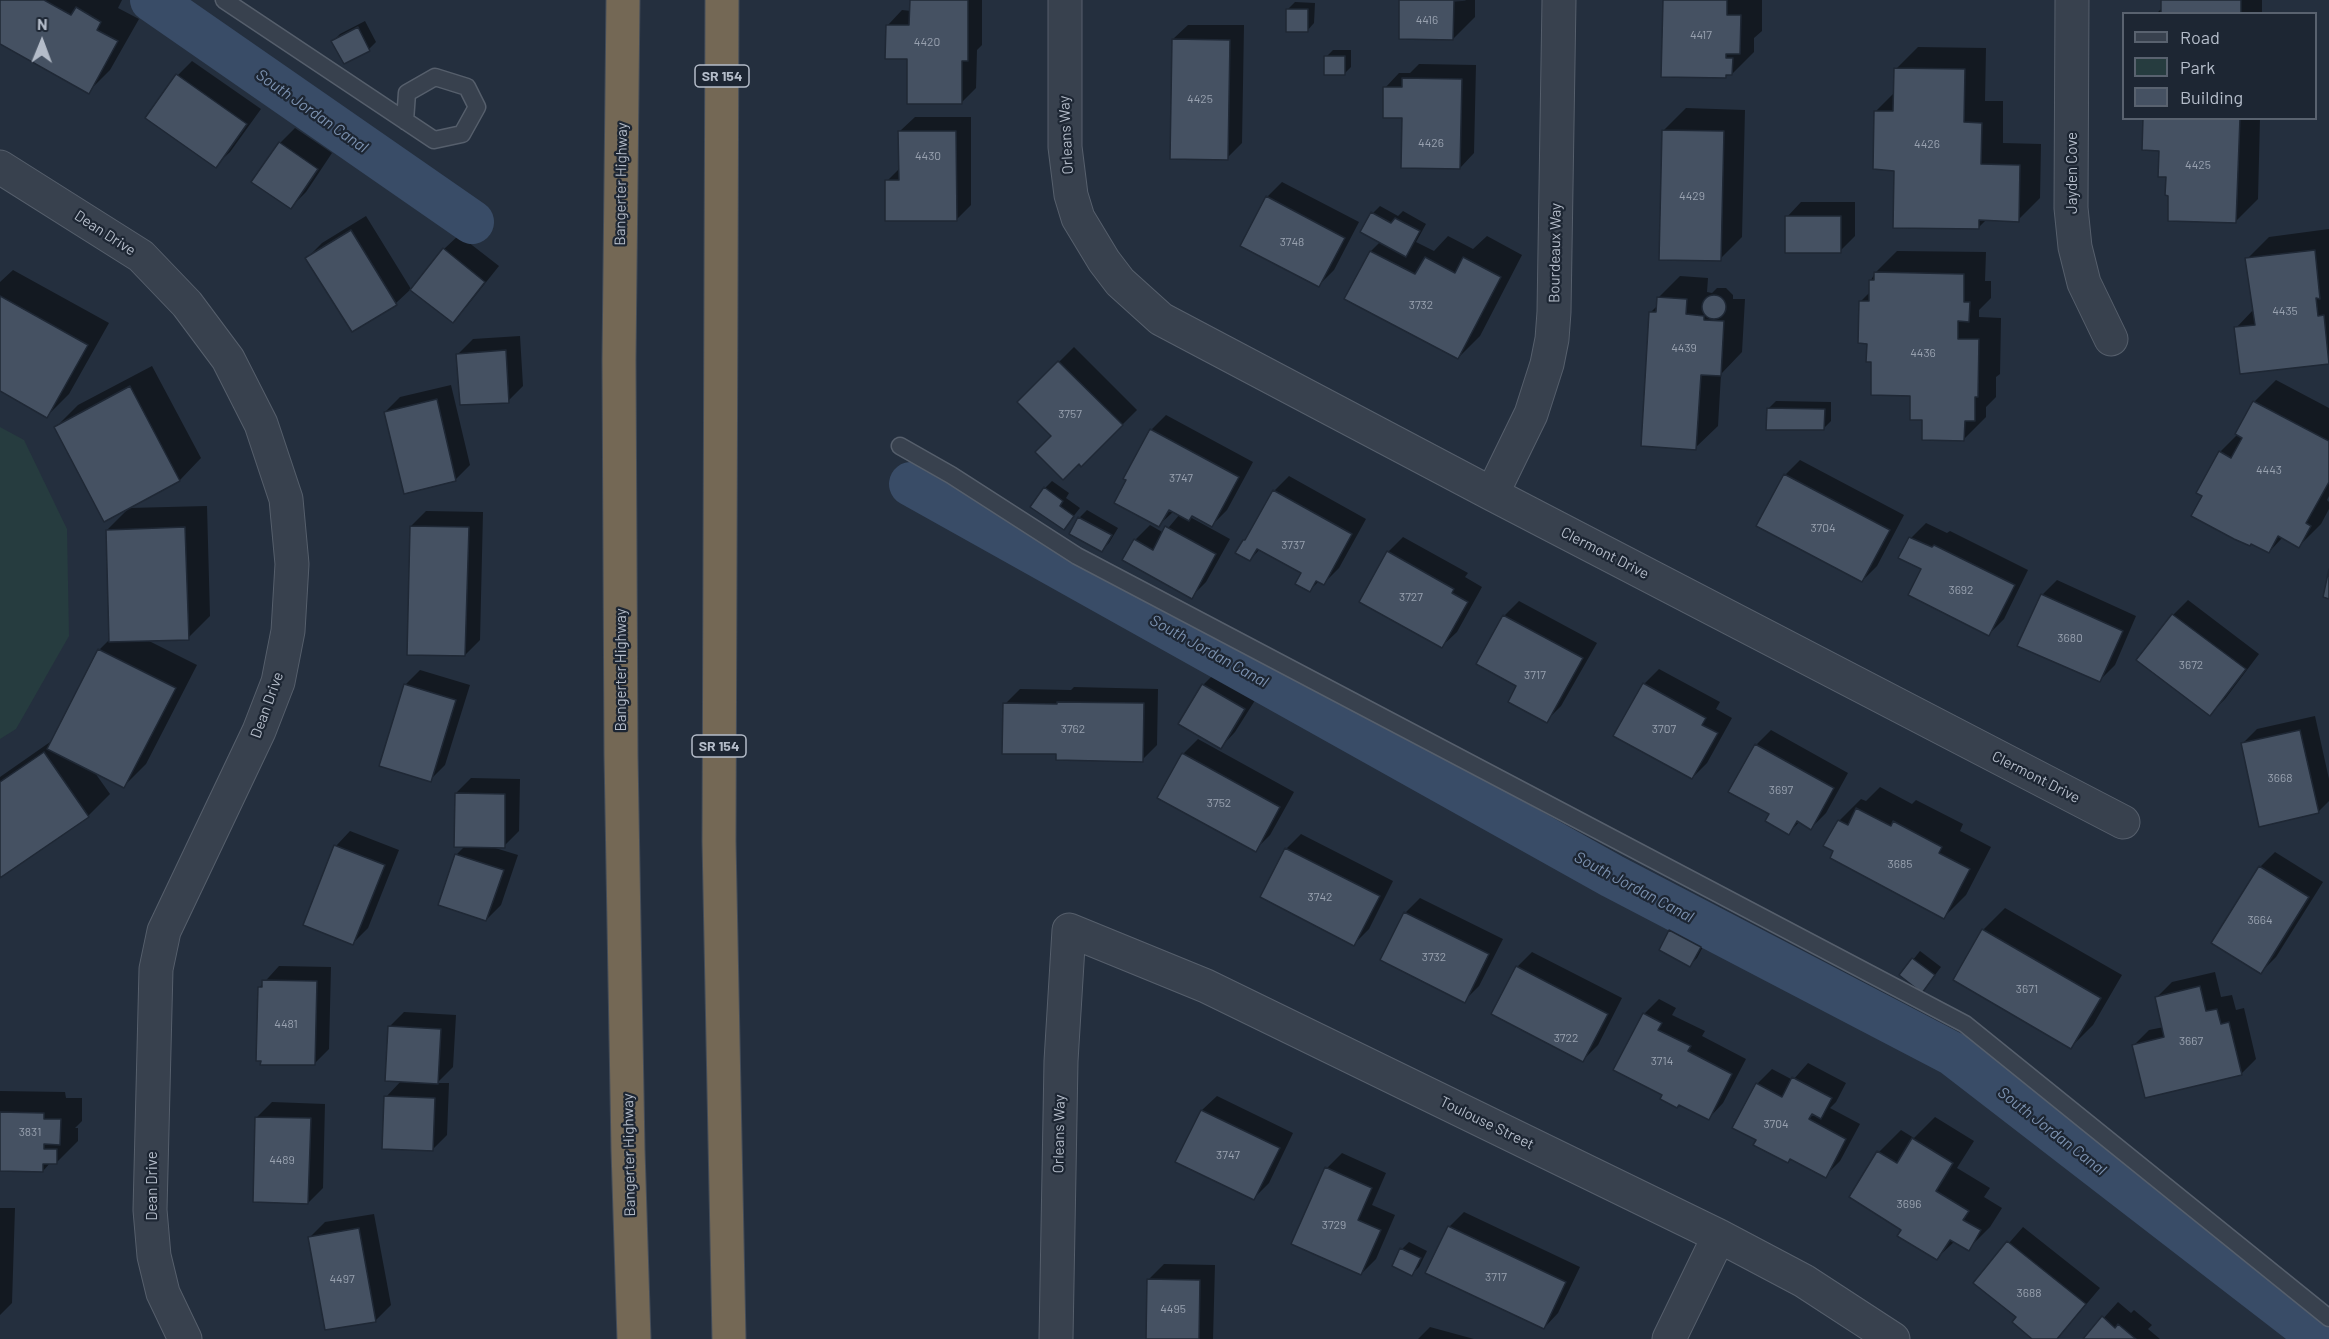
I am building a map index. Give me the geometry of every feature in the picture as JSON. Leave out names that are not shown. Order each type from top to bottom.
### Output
[{"type":"highway","name":"Bangerter Highway","points":[[623,0],[619,360],[621,743],[634,1339]]},
{"type":"highway","name":"SR 154","points":[[722,0],[719,841],[729,1339]]},
{"type":"street","name":"Orleans Way","points":[[1065,0],[1066,172],[1078,218],[1104,261]]},
{"type":"street","name":"Bourdeaux Way","points":[[1492,494],[1541,389],[1552,339],[1555,294],[1559,0]]},
{"type":"street","name":"Jayden Cove","points":[[2072,0],[2071,208],[2075,247],[2084,283],[2111,339]]},
{"type":"street","name":"Dean Drive","points":[[0,167],[141,256],[187,304],[228,359],[252,405],[261,424],[286,499],[292,564],[288,631],[278,682],[259,731],[164,931],[156,969],[150,1210],[154,1256],[163,1293],[185,1339]]},
{"type":"street","name":"Clermont Drive","points":[[1104,261],[1120,282],[1161,319],[2123,822]]},
{"type":"street","name":"Orleans Way","points":[[1056,1339],[1060,1061],[1069,930]]},
{"type":"street","name":"Toulouse Street","points":[[1069,930],[1206,986],[1719,1236],[1804,1281],[1893,1339]]},
{"type":"street","points":[[1669,1339],[1719,1236]]},
{"type":"lane","points":[[224,0],[405,121],[434,140],[462,134],[477,107],[467,87],[435,77],[407,93],[405,121]]},
{"type":"lane","points":[[900,446],[951,475],[1077,556],[1965,1024],[2329,1318]]},
{"type":"green space","points":[[0,427],[24,440],[67,529],[69,636],[16,729],[0,739]]},
{"type":"building","points":[[0,0],[44,0],[71,15],[76,7],[101,22],[97,30],[118,41],[89,94],[0,44]]},
{"type":"building","points":[[910,0],[968,0],[968,61],[962,61],[962,104],[907,104],[907,59],[885,59],[886,25],[909,25]]},
{"type":"building","points":[[1399,0],[1465,0],[1454,1],[1453,40],[1399,39]]},
{"type":"building","points":[[1663,0],[1727,0],[1727,15],[1741,15],[1740,54],[1726,54],[1726,58],[1733,58],[1732,75],[1726,75],[1726,78],[1661,77]]},
{"type":"building","points":[[2161,0],[2241,0],[2241,12],[2161,12]]},
{"type":"building","points":[[1286,9],[1308,9],[1308,32],[1286,32]]},
{"type":"building","points":[[358,27],[370,51],[344,64],[331,41]]},
{"type":"building","points":[[1172,39],[1230,40],[1228,160],[1170,159]]},
{"type":"building","points":[[1324,56],[1345,56],[1345,75],[1324,75]]},
{"type":"building","points":[[1894,68],[1965,69],[1964,122],[1982,123],[1981,164],[2020,165],[2019,222],[1979,220],[1979,229],[1893,228],[1894,171],[1873,169],[1874,111],[1893,111]]},
{"type":"building","points":[[176,74],[247,124],[216,168],[145,118]]},
{"type":"building","points":[[1402,78],[1462,79],[1460,169],[1401,168],[1402,118],[1383,118],[1383,87],[1402,87]]},
{"type":"building","points":[[2143,120],[2240,120],[2236,223],[2168,221],[2168,196],[2165,195],[2166,177],[2158,177],[2159,151],[2142,150]]},
{"type":"building","points":[[1662,130],[1724,131],[1721,261],[1659,260]]},
{"type":"building","points":[[898,131],[956,131],[957,221],[885,221],[885,180],[899,180]]},
{"type":"building","points":[[279,142],[318,169],[291,209],[251,182]]},
{"type":"building","points":[[1266,196],[1345,238],[1319,287],[1240,246]]},
{"type":"building","points":[[1371,212],[1391,223],[1395,218],[1420,231],[1406,257],[1360,232]]},
{"type":"building","points":[[1785,216],[1841,216],[1841,253],[1785,253]]},
{"type":"building","points":[[351,230],[397,305],[352,332],[305,258]]},
{"type":"building","points":[[443,248],[485,282],[453,323],[410,290]]},
{"type":"building","points":[[2315,250],[2320,299],[2316,298],[2318,316],[2324,315],[2329,364],[2240,374],[2234,327],[2255,325],[2245,258]]},
{"type":"building","points":[[1370,251],[1415,274],[1425,257],[1455,273],[1463,257],[1501,277],[1458,359],[1344,299]]},
{"type":"building","points":[[1874,272],[1964,274],[1964,302],[1970,302],[1969,322],[1958,321],[1958,339],[1979,339],[1978,397],[1975,397],[1975,421],[1965,421],[1964,441],[1922,440],[1922,420],[1910,420],[1910,396],[1871,395],[1871,362],[1866,362],[1867,344],[1858,343],[1859,301],[1869,301],[1869,280],[1874,280]]},
{"type":"building","points":[[1714,295],[1723,298],[1726,307],[1723,316],[1714,319],[1705,316],[1702,307],[1705,298]]},
{"type":"building","points":[[0,296],[88,345],[47,418],[0,391]]},
{"type":"building","points":[[1657,297],[1687,299],[1686,314],[1704,316],[1704,320],[1724,321],[1721,376],[1701,375],[1696,450],[1641,446],[1649,312],[1656,312]]},
{"type":"building","points":[[506,350],[509,403],[460,405],[456,354]]},
{"type":"building","points":[[1058,361],[1123,425],[1081,467],[1079,464],[1063,480],[1035,452],[1051,436],[1017,402]]},
{"type":"building","points":[[130,386],[180,481],[104,522],[54,427]]},
{"type":"building","points":[[437,399],[456,481],[404,494],[384,412]]},
{"type":"building","points":[[2253,401],[2329,441],[2329,482],[2306,523],[2311,526],[2299,548],[2278,536],[2269,553],[2234,539],[2191,516],[2202,496],[2196,493],[2219,451],[2231,458],[2242,438],[2235,434]]},
{"type":"building","points":[[1767,408],[1825,409],[1824,430],[1766,430]]},
{"type":"building","points":[[1150,429],[1239,477],[1212,527],[1192,516],[1189,521],[1169,510],[1159,527],[1114,503],[1126,480],[1123,479]]},
{"type":"building","points":[[1784,474],[1890,530],[1862,582],[1756,526]]},
{"type":"building","points":[[1044,487],[1063,501],[1060,506],[1074,516],[1064,530],[1030,507]]},
{"type":"building","points":[[1273,490],[1352,534],[1324,585],[1316,581],[1310,592],[1295,584],[1301,573],[1257,549],[1250,561],[1235,553],[1245,540]]},
{"type":"building","points":[[1078,517],[1112,535],[1102,552],[1069,534]]},
{"type":"building","points":[[410,526],[469,527],[465,656],[407,655]]},
{"type":"building","points":[[1165,526],[1216,554],[1192,599],[1122,560],[1134,539],[1153,550]]},
{"type":"building","points":[[185,527],[189,640],[109,642],[106,530]]},
{"type":"building","points":[[1909,537],[1932,547],[1934,545],[2015,585],[1989,636],[1908,595],[1921,569],[1898,558]]},
{"type":"building","points":[[1387,551],[1454,589],[1452,593],[1468,602],[1442,648],[1359,602]]},
{"type":"building","points":[[2329,569],[2329,599],[2323,597]]},
{"type":"building","points":[[2041,594],[2123,631],[2100,682],[2017,646]]},
{"type":"building","points":[[2172,614],[2246,669],[2210,716],[2136,660]]},
{"type":"building","points":[[1503,615],[1583,658],[1547,723],[1508,702],[1516,686],[1476,664]]},
{"type":"building","points":[[98,649],[176,688],[124,788],[47,749]]},
{"type":"building","points":[[1643,683],[1706,718],[1702,725],[1718,733],[1692,779],[1613,736]]},
{"type":"building","points":[[404,684],[456,700],[431,782],[379,766]]},
{"type":"building","points":[[1202,684],[1245,709],[1221,749],[1178,724]]},
{"type":"building","points":[[1057,702],[1144,703],[1143,762],[1056,760],[1056,754],[1002,754],[1003,703],[1057,704]]},
{"type":"building","points":[[2300,730],[2319,813],[2259,827],[2241,743]]},
{"type":"building","points":[[1755,744],[1834,788],[1811,830],[1797,821],[1789,835],[1765,821],[1769,814],[1728,792]]},
{"type":"building","points":[[44,752],[89,817],[0,878],[0,782]]},
{"type":"building","points":[[1182,753],[1280,807],[1256,852],[1157,798]]},
{"type":"building","points":[[455,793],[505,794],[505,848],[454,847]]},
{"type":"building","points":[[1856,808],[1891,826],[1893,821],[1942,847],[1939,853],[1970,869],[1944,919],[1830,858],[1833,851],[1823,846],[1838,820],[1848,825]]},
{"type":"building","points":[[334,845],[385,865],[353,945],[303,925]]},
{"type":"building","points":[[1285,848],[1380,896],[1354,946],[1260,897]]},
{"type":"building","points":[[455,854],[504,870],[486,921],[438,905]]},
{"type":"building","points":[[2259,866],[2309,897],[2261,974],[2211,943]]},
{"type":"building","points":[[1404,912],[1489,954],[1465,1003],[1380,960]]},
{"type":"building","points":[[1982,929],[2101,998],[2071,1049],[1953,980]]},
{"type":"building","points":[[1669,930],[1701,947],[1690,967],[1659,950]]},
{"type":"building","points":[[1912,958],[1935,975],[1922,993],[1899,975]]},
{"type":"building","points":[[1516,966],[1608,1014],[1583,1062],[1491,1014]]},
{"type":"building","points":[[262,980],[317,981],[315,1065],[260,1065],[261,1061],[256,1061],[258,987],[262,987]]},
{"type":"building","points":[[2200,986],[2206,1011],[2217,1009],[2221,1024],[2229,1022],[2242,1075],[2145,1098],[2132,1045],[2164,1037],[2155,997]]},
{"type":"building","points":[[1643,1013],[1662,1023],[1658,1030],[1691,1046],[1688,1051],[1732,1074],[1709,1120],[1679,1105],[1677,1108],[1660,1099],[1662,1095],[1613,1070]]},
{"type":"building","points":[[388,1026],[441,1029],[438,1084],[385,1081]]},
{"type":"building","points":[[1792,1077],[1832,1098],[1821,1119],[1812,1114],[1809,1119],[1846,1139],[1826,1178],[1790,1159],[1788,1163],[1753,1145],[1756,1140],[1732,1128],[1756,1083],[1782,1097]]},
{"type":"building","points":[[384,1096],[435,1098],[433,1151],[382,1149]]},
{"type":"building","points":[[1201,1110],[1280,1148],[1254,1200],[1175,1162]]},
{"type":"building","points":[[0,1112],[44,1113],[44,1119],[61,1119],[60,1145],[44,1144],[44,1149],[57,1149],[57,1164],[43,1164],[43,1172],[0,1171]]},
{"type":"building","points":[[255,1117],[311,1118],[308,1204],[253,1202]]},
{"type":"building","points":[[1912,1138],[1953,1163],[1936,1191],[1969,1211],[1963,1220],[1981,1230],[1969,1251],[1950,1240],[1937,1260],[1897,1236],[1901,1230],[1849,1197],[1877,1151],[1897,1163]]},
{"type":"building","points":[[1325,1167],[1372,1188],[1358,1220],[1381,1230],[1361,1275],[1291,1244]]},
{"type":"building","points":[[1448,1226],[1566,1282],[1544,1329],[1425,1273]]},
{"type":"building","points":[[359,1228],[376,1322],[325,1330],[308,1237]]},
{"type":"building","points":[[2007,1241],[2086,1304],[2057,1339],[2032,1339],[2012,1322],[2016,1317],[1973,1283]]},
{"type":"building","points":[[1400,1248],[1421,1258],[1412,1276],[1392,1266]]},
{"type":"building","points":[[1147,1279],[1200,1280],[1199,1339],[1146,1339]]},
{"type":"building","points":[[2102,1316],[2115,1328],[2118,1324],[2136,1339],[2083,1339]]},
{"type":"waterway","name":"South Jordan Canal","points":[[152,0],[472,222]]},
{"type":"waterway","name":"South Jordan Canal","points":[[911,484],[1612,876],[1953,1054],[2322,1339]]}]
